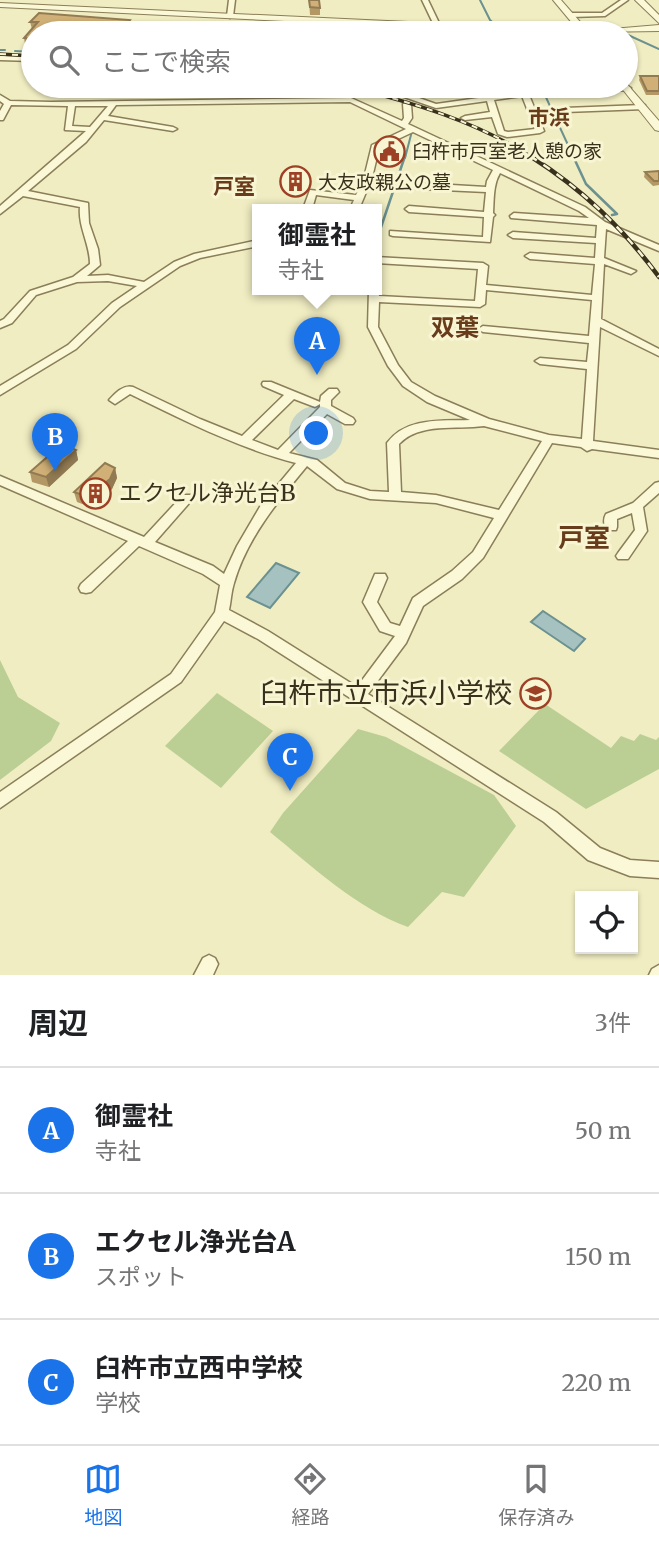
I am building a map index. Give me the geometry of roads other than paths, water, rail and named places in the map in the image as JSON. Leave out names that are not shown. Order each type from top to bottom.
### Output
[{"type":"street","points":[[230,16],[232,0]]},
{"type":"street","points":[[425,0],[433,21]]},
{"type":"street","points":[[557,0],[575,21]]},
{"type":"street","points":[[570,15],[603,15],[625,0]]},
{"type":"street","points":[[639,0],[659,20]]},
{"type":"street","points":[[0,5],[304,21]]},
{"type":"street","points":[[638,29],[659,28]]},
{"type":"street","points":[[0,58],[21,59]]},
{"type":"street","points":[[0,97],[8,103],[72,104],[347,100],[404,124],[582,209],[602,223],[659,248]]},
{"type":"street","points":[[404,124],[408,118],[409,98],[434,106],[502,98]]},
{"type":"street","points":[[490,100],[501,132],[508,135],[540,131],[527,98]]},
{"type":"street","points":[[635,98],[659,128]]},
{"type":"street","points":[[0,118],[8,103]]},
{"type":"street","points":[[0,211],[93,129],[114,103]]},
{"type":"street","points":[[72,104],[68,128],[93,129]]},
{"type":"street","points":[[565,110],[642,107]]},
{"type":"street","points":[[466,118],[495,114]]},
{"type":"street","points":[[102,117],[169,128],[155,138]]},
{"type":"street","points":[[355,204],[368,178],[375,147],[413,129]]},
{"type":"street","points":[[393,233],[487,240],[491,215],[491,181],[498,169]]},
{"type":"street","points":[[400,185],[492,190]]},
{"type":"street","points":[[309,204],[313,192],[357,198]]},
{"type":"street","points":[[23,193],[85,205],[83,228],[95,253],[95,265],[76,279]]},
{"type":"street","points":[[409,209],[491,215]]},
{"type":"street","points":[[514,216],[602,223]]},
{"type":"street","points":[[587,447],[602,223]]},
{"type":"street","points":[[513,234],[601,241]]},
{"type":"street","points":[[0,391],[72,347],[110,310],[188,259],[252,245]]},
{"type":"street","points":[[530,256],[599,260],[631,271]]},
{"type":"street","points":[[382,260],[483,266],[480,304],[382,295]]},
{"type":"street","points":[[0,325],[8,321],[33,293],[76,279],[108,278],[145,285]]},
{"type":"street","points":[[481,287],[597,298]]},
{"type":"street","points":[[375,295],[373,327],[401,379],[431,399],[485,422],[549,439],[587,447],[659,454]]},
{"type":"street","points":[[595,320],[659,353]]},
{"type":"street","points":[[483,329],[594,340]]},
{"type":"street","points":[[540,361],[592,366]]},
{"type":"street","points":[[267,384],[349,421]]},
{"type":"street","points":[[116,400],[130,389],[196,422],[280,455],[313,463],[341,486],[370,495],[436,499],[500,515]]},
{"type":"street","points":[[280,455],[333,392]]},
{"type":"street","points":[[245,440],[292,394]]},
{"type":"street","points":[[396,496],[393,443],[397,436],[413,429],[485,422]]},
{"type":"street","points":[[358,696],[404,634],[418,603],[457,575],[478,555],[500,515],[526,479],[549,439]]},
{"type":"street","points":[[0,801],[162,690],[187,665],[222,613],[227,583],[243,546],[265,508],[303,462]]},
{"type":"street","points":[[0,480],[208,570],[227,583]]},
{"type":"street","points":[[611,527],[610,517],[637,506],[659,486]]},
{"type":"street","points":[[86,588],[187,498]]},
{"type":"street","points":[[623,556],[641,531],[637,506]]},
{"type":"street","points":[[380,578],[370,602],[385,627],[404,634]]},
{"type":"street","points":[[222,613],[550,817],[594,854],[630,868],[659,870]]},
{"type":"water","points":[[276,563],[299,573],[270,608],[247,597]]},
{"type":"water","points":[[543,611],[585,639],[574,651],[531,622]]},
{"type":"waterway","points":[[480,0],[491,21]]},
{"type":"waterway","points":[[638,40],[659,49]]},
{"type":"waterway","points":[[0,50],[5,50]]},
{"type":"waterway","points":[[15,51],[21,51]]},
{"type":"waterway","points":[[546,98],[574,158]]},
{"type":"waterway","points":[[405,158],[412,131]]},
{"type":"waterway","points":[[382,224],[405,156]]},
{"type":"waterway","points":[[573,156],[586,184],[617,214],[612,215]]},
{"type":"railway","points":[[0,54],[21,55]]},
{"type":"railway","points":[[391,98],[466,123],[532,157]]},
{"type":"railway","points":[[532,157],[600,210],[631,242],[659,277]]},
{"type":"place","name":"臼杵市戸室老人憩の家","points":[[389,151]]},
{"type":"place","name":"大友政親公の墓","points":[[295,182]]},
{"type":"place","name":"御霊社","points":[[317,375]]},
{"type":"place","name":"エクセル浄光台A","points":[[55,471]]},
{"type":"place","name":"エクセル浄光台B","points":[[96,493]]},
{"type":"place","name":"臼杵市立市浜小学校","points":[[535,693]]},
{"type":"place","name":"臼杵市立西中学校","points":[[290,791]]},
{"type":"district","name":"市浜","points":[[549,118]]},
{"type":"district","name":"戸室","points":[[234,187]]},
{"type":"district","name":"双葉","points":[[455,328]]},
{"type":"district","name":"戸室","points":[[584,538]]}]
